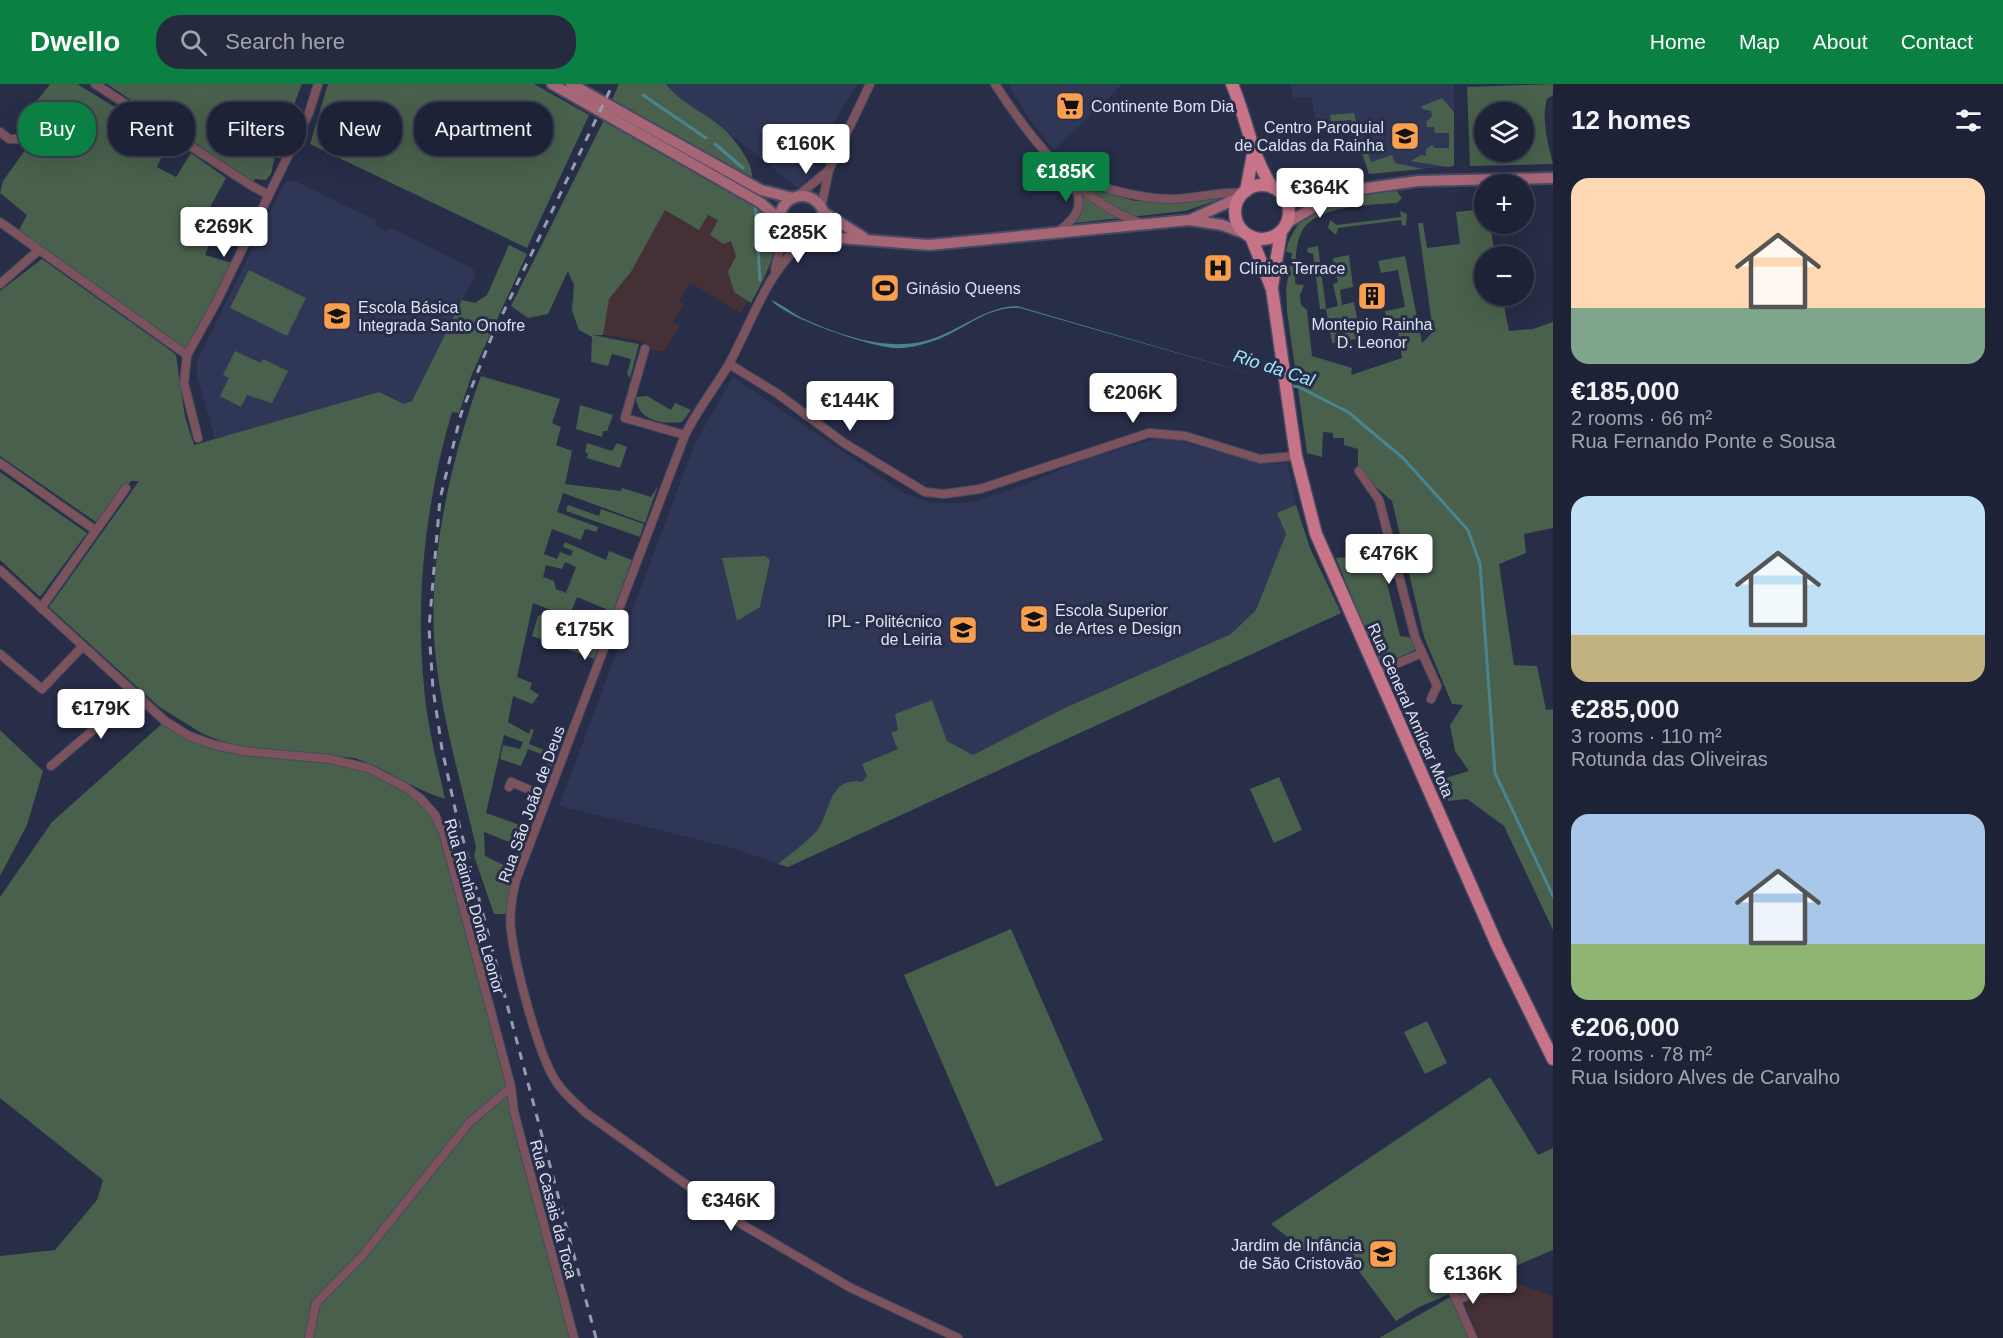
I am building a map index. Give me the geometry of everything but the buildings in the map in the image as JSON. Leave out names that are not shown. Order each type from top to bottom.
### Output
[{"type":"main road","points":[[552,84],[761,203],[780,222],[790,237],[866,239],[929,245],[1188,220],[1222,225],[1266,239],[1339,192]]},
{"type":"main road","points":[[572,84],[761,190],[813,199],[822,210],[866,239]]},
{"type":"main road","points":[[1232,84],[1245,118],[1253,154],[1288,206],[1272,288]]},
{"type":"main road","points":[[1253,154],[1243,194],[1235,211],[1236,219],[1248,235],[1272,288]]},
{"type":"main road","points":[[1188,220],[1258,185],[1275,189],[1339,192],[1418,181],[1553,178]]},
{"type":"main road","points":[[780,222],[782,207],[794,197]]},
{"type":"main road","points":[[811,238],[823,225],[822,210]]},
{"type":"main road","name":"Rua General Amílcar Mota","points":[[1272,288],[1296,456],[1316,534],[1498,947],[1553,1059]]},
{"type":"street","points":[[95,84],[269,195]]},
{"type":"street","points":[[198,438],[184,383],[184,366],[187,355],[309,113],[318,84]]},
{"type":"street","points":[[822,210],[829,170],[870,84]]},
{"type":"street","points":[[995,84],[1016,116],[1071,177],[1103,207],[1119,216],[1142,223]]},
{"type":"street","points":[[0,132],[9,139],[18,139]]},
{"type":"street","points":[[794,197],[829,170]]},
{"type":"street","points":[[1071,177],[1135,195],[1171,199],[1230,192],[1243,194]]},
{"type":"street","points":[[1059,231],[1072,221],[1080,203],[1079,194],[1071,177]]},
{"type":"street","points":[[0,222],[187,355]]},
{"type":"street","points":[[774,273],[780,247],[780,222]]},
{"type":"street","points":[[774,273],[792,251],[811,238]]},
{"type":"street","points":[[0,284],[39,250]]},
{"type":"street","name":"Rua São João de Deus","points":[[774,273],[729,364],[697,410],[685,435],[547,796],[512,894],[513,939],[539,1042],[556,1082],[579,1107],[743,1225],[851,1288],[958,1338]]},
{"type":"street","points":[[645,349],[625,417],[685,435]]},
{"type":"street","points":[[729,364],[778,394],[844,443],[908,484],[925,492],[944,494],[980,489],[1149,433],[1185,436],[1260,459],[1296,456]]},
{"type":"street","points":[[0,463],[95,530]]},
{"type":"street","points":[[1359,471],[1379,500],[1415,637],[1437,686],[1431,699]]},
{"type":"street","points":[[41,608],[126,488]]},
{"type":"street","name":"Rua Rainha Dona Leonor","points":[[0,570],[134,695],[165,721],[189,736],[244,751],[330,759],[368,768],[405,787],[428,807],[444,835],[511,1087]]},
{"type":"street","points":[[0,654],[42,689],[82,647]]},
{"type":"street","points":[[1377,672],[1422,653]]},
{"type":"street","points":[[51,766],[134,695]]},
{"type":"street","points":[[509,787],[511,782],[537,793]]},
{"type":"street","points":[[309,1338],[316,1303],[363,1255],[470,1122],[511,1087]]},
{"type":"street","name":"Rua Casais da Toca","points":[[511,1087],[514,1112],[574,1338]]},
{"type":"street","points":[[1457,1300],[1507,1280]]},
{"type":"street","points":[[1449,1283],[1473,1338]]},
{"type":"shaded area","points":[[50,84],[77,84],[108,103],[108,156],[162,156],[157,167],[176,177],[189,156],[195,156],[226,178],[196,233],[211,240],[205,255],[235,264],[187,355],[17,234],[27,215],[0,193],[3,181],[21,156],[96,156],[96,102],[36,102]]},
{"type":"shaded area","points":[[107,84],[302,84],[295,102],[207,102],[207,151],[195,143],[195,102],[134,102]]},
{"type":"shaded area","points":[[328,84],[534,84],[589,115],[527,248],[335,156],[402,156],[402,102],[323,102]]},
{"type":"shaded area","points":[[619,84],[666,84],[679,98],[730,135],[748,161],[752,180],[611,102]]},
{"type":"shaded area","points":[[666,84],[858,84],[831,126],[810,178],[798,188],[725,130],[685,104]]},
{"type":"shaded area","points":[[1008,84],[1123,84],[1054,150],[1030,120]]},
{"type":"shaded area","name":"Centro Paroquial de Caldas da Rainha","points":[[1290,84],[1454,84],[1454,166],[1369,174],[1351,120],[1316,124],[1311,97],[1293,98]]},
{"type":"shaded area","points":[[1553,84],[1553,95],[1547,99],[1545,115],[1553,164],[1470,166],[1467,87]]},
{"type":"shaded area","points":[[1442,98],[1454,112],[1454,166],[1411,161],[1421,155],[1426,156],[1426,149],[1432,145],[1435,148],[1449,148],[1449,133],[1435,133],[1434,127],[1427,127],[1426,122],[1432,116],[1431,111],[1422,109],[1422,106]]},
{"type":"shaded area","points":[[1354,113],[1362,146],[1366,148],[1371,162],[1392,155],[1395,163],[1423,169],[1369,174],[1351,120],[1331,122],[1330,115]]},
{"type":"shaded area","points":[[318,117],[318,148],[310,144]]},
{"type":"shaded area","points":[[604,120],[747,198],[747,204],[748,200],[762,211],[771,223],[775,235],[771,262],[751,303],[734,292],[728,272],[736,256],[731,241],[723,244],[710,235],[718,220],[708,215],[699,230],[665,210],[631,272],[609,299],[603,335],[592,335],[639,344],[630,378],[627,374],[631,359],[612,354],[608,366],[591,362],[592,337],[579,330],[572,311],[574,285],[568,271],[548,314],[528,318],[511,306]]},
{"type":"shaded area","points":[[214,156],[275,156],[271,174],[266,180],[255,179],[253,182]]},
{"type":"shaded area","name":"Escola Básica Integrada Santo Onofre","points":[[293,180],[375,220],[378,228],[385,231],[391,228],[473,269],[475,275],[412,401],[404,404],[379,392],[215,439],[196,372],[197,361],[285,182]]},
{"type":"shaded area","points":[[1094,189],[1135,201],[1221,199],[1185,211],[1075,223],[1083,205],[1081,194]]},
{"type":"shaded area","points":[[1396,190],[1402,198],[1397,203],[1344,208],[1330,212],[1308,224],[1299,239],[1296,252],[1295,284],[1304,285],[1300,295],[1301,305],[1307,310],[1312,356],[1352,368],[1351,375],[1402,358],[1397,326],[1389,328],[1385,311],[1405,307],[1398,270],[1381,273],[1378,261],[1405,256],[1422,343],[1433,332],[1418,223],[1423,223],[1427,248],[1460,244],[1456,212],[1474,210],[1474,234],[1492,234],[1493,246],[1474,246],[1474,306],[1504,306],[1509,331],[1533,329],[1553,322],[1553,528],[1524,534],[1526,553],[1499,564],[1514,665],[1537,666],[1546,710],[1553,709],[1553,930],[1504,826],[1467,799],[1448,801],[1438,780],[1469,771],[1455,751],[1450,725],[1463,705],[1452,704],[1424,637],[1392,501],[1358,471],[1358,449],[1344,445],[1344,438],[1333,438],[1333,433],[1323,432],[1322,457],[1307,453],[1287,311],[1286,290],[1292,253],[1286,252],[1292,235],[1301,222],[1314,211],[1344,198]]},
{"type":"shaded area","points":[[665,210],[699,229],[708,215],[719,220],[736,252],[734,264],[728,272],[734,292],[747,301],[741,313],[690,283],[679,300],[684,304],[672,322],[680,325],[664,351],[645,349],[642,341],[603,335],[609,299],[631,272]]},
{"type":"shaded area","points":[[1400,211],[1407,214],[1406,225],[1402,226],[1401,220],[1338,228],[1336,235],[1328,228],[1330,220],[1337,225],[1401,217]]},
{"type":"shaded area","points":[[509,245],[527,254],[472,374],[459,413],[452,412],[435,479],[425,548],[421,618],[425,701],[445,799],[354,758],[234,746],[203,734],[158,706],[49,607],[139,481],[131,481],[126,488],[122,486],[96,522],[0,456],[0,291],[42,259],[166,347],[176,355],[185,417],[194,445],[379,392],[404,404],[412,401],[462,300],[475,303],[487,295]]},
{"type":"shaded area","points":[[1318,246],[1326,309],[1320,309],[1313,254],[1307,252],[1308,248]]},
{"type":"shaded area","points":[[1349,255],[1353,287],[1340,290],[1342,305],[1354,302],[1361,338],[1332,343],[1326,309],[1338,306],[1333,284],[1338,282],[1333,258]]},
{"type":"shaded area","points":[[249,270],[306,298],[287,336],[230,308]]},
{"type":"shaded area","points":[[771,300],[802,318],[833,331],[866,340],[900,344],[932,339],[994,310],[1017,306],[1278,382],[1020,308],[998,310],[928,343],[894,348],[866,342],[829,330],[810,323]]},
{"type":"shaded area","points":[[235,351],[261,363],[263,359],[288,371],[272,403],[247,395],[241,407],[220,396],[229,378],[223,375]]},
{"type":"shaded area","points":[[481,376],[560,399],[552,423],[561,427],[556,445],[572,451],[565,484],[621,491],[622,488],[651,497],[658,486],[645,523],[563,493],[557,512],[598,527],[597,532],[585,529],[581,540],[552,529],[544,554],[557,559],[560,552],[571,556],[573,551],[563,547],[565,542],[606,560],[609,551],[632,560],[611,616],[605,613],[606,609],[577,597],[569,617],[533,603],[517,677],[532,683],[530,689],[539,695],[532,704],[513,696],[508,722],[529,734],[531,729],[534,730],[529,744],[552,753],[558,740],[562,741],[551,769],[546,767],[549,757],[528,749],[521,766],[500,759],[503,745],[520,749],[523,742],[504,735],[486,813],[528,828],[522,847],[484,832],[485,856],[514,870],[506,914],[494,914],[474,856],[476,847],[447,724],[435,650],[433,617],[438,547],[451,476]],"holes":[[[565,562],[576,567],[566,593],[556,589],[554,581],[543,577],[546,565],[562,569]]]},
{"type":"shaded area","name":"IPL - Politécnico de Leiria","points":[[733,377],[904,493],[932,503],[969,503],[1019,487],[1086,459],[1154,439],[1170,438],[1262,464],[1288,463],[1296,505],[1310,548],[1341,613],[788,867],[725,846],[559,806],[695,443]]},
{"type":"shaded area","points":[[647,396],[671,410],[675,403],[691,410],[682,422],[667,423],[653,420],[641,411],[636,397]]},
{"type":"shaded area","points":[[580,405],[613,415],[602,437],[576,429]]},
{"type":"shaded area","points":[[587,443],[612,451],[617,443],[627,447],[620,468],[587,458],[588,454],[585,452]]},
{"type":"shaded area","points":[[0,472],[87,533],[40,597],[0,560]]},
{"type":"shaded area","points":[[568,505],[599,516],[601,509],[644,524],[640,537],[566,511]]},
{"type":"shaded area","points":[[1296,505],[1310,548],[1341,613],[788,867],[778,864],[815,833],[836,790],[851,782],[862,782],[867,776],[862,764],[898,749],[891,733],[898,730],[895,714],[932,700],[947,741],[973,755],[1065,708],[1231,634],[1256,610],[1286,534],[1277,513]]},
{"type":"shaded area","points":[[1380,555],[1400,636],[1413,638],[1417,649],[1380,666],[1336,558]]},
{"type":"shaded area","points":[[765,556],[770,560],[760,607],[737,621],[722,558]]},
{"type":"shaded area","points":[[547,613],[572,623],[568,634],[569,646],[590,655],[595,642],[600,644],[594,659],[532,636],[538,616]]},
{"type":"shaded area","points":[[165,721],[215,745],[349,762],[405,787],[440,825],[574,1338],[0,1338],[0,1256],[55,1250],[97,1200],[103,1180],[0,1098],[0,897],[52,822]]},
{"type":"shaded area","points":[[0,730],[43,771],[27,825],[0,876]]},
{"type":"shaded area","points":[[1279,777],[1302,830],[1274,843],[1250,789]]},
{"type":"shaded area","points":[[1011,929],[1103,1140],[996,1187],[904,975]]},
{"type":"shaded area","points":[[1427,1021],[1447,1063],[1425,1074],[1404,1032]]},
{"type":"shaded area","points":[[1490,1077],[1538,1155],[1553,1148],[1553,1250],[1419,1307],[1396,1321],[1335,1239],[1312,1256],[1271,1224]]},
{"type":"shaded area","points":[[1507,1280],[1553,1296],[1553,1338],[1479,1338],[1466,1307],[1467,1300]]},
{"type":"shaded area","points":[[1452,1296],[1469,1338],[1379,1338]]},
{"type":"waterway","points":[[643,95],[706,138]]},
{"type":"waterway","points":[[715,144],[743,168]]},
{"type":"waterway","points":[[755,204],[760,280]]},
{"type":"waterway","name":"Rio da Cal","points":[[1288,385],[1299,387],[1348,412],[1403,458],[1468,530],[1480,564],[1495,773],[1553,896]]},
{"type":"railway","points":[[596,1338],[456,813],[442,749],[433,689],[429,628],[440,499],[461,414],[492,336],[613,84]]},
{"type":"place","name":"Continente Bom Dia","points":[[1070,106]]},
{"type":"place","name":"Centro Paroquial de Caldas da Rainha","points":[[1405,136]]},
{"type":"place","name":"Clínica Terrace","points":[[1218,268]]},
{"type":"place","name":"Ginásio Queens","points":[[885,288]]},
{"type":"place","name":"Montepio Rainha D. Leonor","points":[[1372,296]]},
{"type":"place","name":"Escola Básica Integrada Santo Onofre","points":[[337,316]]},
{"type":"place","name":"Escola Superior de Artes e Design","points":[[1034,619]]},
{"type":"place","name":"IPL - Politécnico de Leiria","points":[[963,630]]},
{"type":"place","name":"Jardim de Infância de São Cristovão","points":[[1383,1254]]}]
